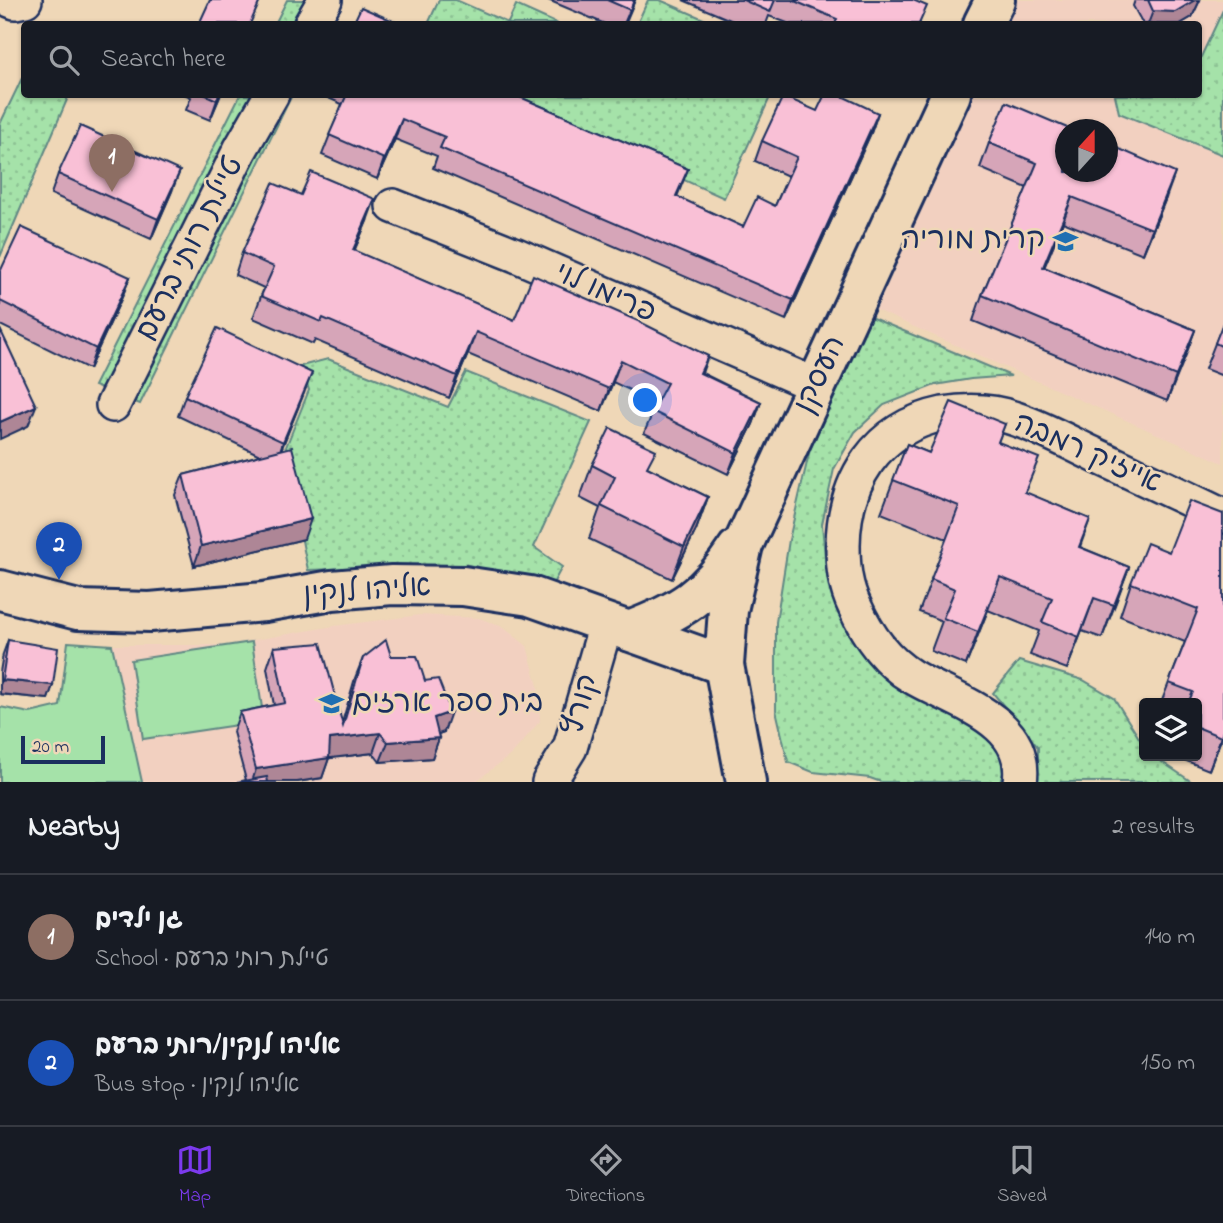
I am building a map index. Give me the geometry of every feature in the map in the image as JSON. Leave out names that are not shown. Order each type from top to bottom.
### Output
[{"type":"street","points":[[10,0],[25,0]]},
{"type":"street","points":[[313,21],[325,0]]},
{"type":"street","points":[[985,21],[995,0]]},
{"type":"street","name":"טיילת רותי ברעם","points":[[113,405],[240,150],[270,98]]},
{"type":"street","name":"העסקן","points":[[746,782],[724,665],[728,610],[737,564],[750,526],[875,263],[949,98]]},
{"type":"street","name":"פרימו לוי","points":[[393,206],[516,255],[815,385]]},
{"type":"street","name":"אייזיק רמבה","points":[[1020,782],[1019,753],[1008,733],[987,716],[910,675],[889,658],[868,634],[854,606],[844,580],[843,523],[853,485],[867,461],[883,443],[905,426],[929,417],[956,412],[986,412],[1047,430],[1223,516]]},
{"type":"street","points":[[617,628],[664,618],[688,603],[711,584],[727,565],[750,526]]},
{"type":"street","name":"אליהו לנקין","points":[[0,590],[78,611],[150,612],[264,602],[332,590],[392,585],[463,586],[530,596],[724,665]]},
{"type":"street","name":"קורץ","points":[[549,782],[570,748],[617,628]]},
{"type":"shaded area","name":"קרית מוריה","points":[[1017,0],[1223,0],[1223,463],[876,310],[973,98],[1202,98],[1202,21],[1007,21]]},
{"type":"shaded area","name":"בית ספר ארזים","points":[[420,615],[479,618],[503,627],[527,646],[538,686],[540,721],[512,754],[475,782],[142,782],[112,645],[226,645],[334,626]]},
{"type":"green space","points":[[287,0],[339,0],[328,21],[276,21]]},
{"type":"green space","points":[[439,0],[456,0],[503,21],[429,21]]},
{"type":"green space","points":[[648,0],[660,0],[708,21],[638,21]]},
{"type":"green space","points":[[516,5],[551,21],[509,21]]},
{"type":"green space","points":[[1223,10],[1223,155],[1119,113],[1116,98],[1202,98],[1202,55]]},
{"type":"green space","points":[[21,80],[21,98],[68,98],[0,257],[0,124]]},
{"type":"green space","points":[[238,98],[291,98],[140,404],[94,386]]},
{"type":"green space","points":[[502,98],[770,98],[724,198]]},
{"type":"green space","points":[[870,317],[1011,376],[935,385],[884,405],[855,432],[834,469],[822,524],[826,568],[848,634],[886,678],[981,723],[1000,744],[1006,764],[1000,782],[881,782],[870,778],[813,772],[788,762],[776,710],[776,622],[789,540],[810,449]]},
{"type":"green space","points":[[328,359],[448,407],[466,372],[591,422],[534,547],[562,567],[550,589],[518,576],[468,565],[308,570],[284,452],[309,390],[301,366]]},
{"type":"green space","points":[[68,642],[112,645],[142,782],[0,782],[0,707],[30,713],[60,706]]},
{"type":"green space","points":[[252,642],[264,721],[143,739],[131,660]]},
{"type":"green space","points":[[1019,661],[1083,680],[1114,698],[1139,738],[1139,761],[1160,761],[1192,782],[1038,782],[1038,747],[993,693]]},
{"type":"building","points":[[210,0],[260,1],[251,21],[200,21]]},
{"type":"building","points":[[607,0],[634,0],[630,10]]},
{"type":"building","points":[[743,0],[775,0],[770,12]]},
{"type":"building","points":[[792,0],[913,0],[927,6],[920,21],[836,21],[837,19]]},
{"type":"building","points":[[1148,0],[1195,0],[1175,12],[1153,11]]},
{"type":"building","points":[[361,7],[393,21],[354,21]]},
{"type":"building","points":[[345,98],[522,98],[688,169],[676,196],[743,227],[757,197],[775,206],[797,157],[762,141],[782,98],[817,111],[823,98],[846,98],[878,113],[793,300],[440,148],[445,137],[402,119],[384,159],[329,135]]},
{"type":"building","points":[[1006,102],[1055,123],[1055,182],[1118,182],[1118,148],[1175,173],[1152,229],[1072,197],[1043,267],[1195,330],[1176,376],[982,295],[1037,163],[989,143]]},
{"type":"building","points":[[80,126],[180,171],[158,219],[58,174]]},
{"type":"building","points":[[311,172],[375,199],[353,250],[514,320],[533,275],[638,321],[708,356],[700,373],[761,402],[736,453],[652,411],[667,383],[621,360],[609,389],[476,332],[457,376],[323,318],[321,322],[261,296],[274,267],[242,253],[273,183],[301,195]]},
{"type":"building","points":[[21,227],[130,277],[96,349],[0,301],[0,272]]},
{"type":"building","points":[[1223,323],[1223,347],[1215,343]]},
{"type":"building","points":[[217,328],[312,373],[283,442],[185,396]]},
{"type":"building","points":[[0,329],[36,406],[0,422]]},
{"type":"building","points":[[951,402],[1005,424],[998,442],[1039,458],[1025,492],[1090,519],[1079,547],[1129,567],[1114,605],[1094,598],[1079,637],[1042,622],[1052,598],[1000,577],[978,632],[943,618],[955,589],[931,579],[959,506],[893,480],[907,444],[929,453]]},
{"type":"building","points":[[610,428],[656,450],[647,467],[708,497],[684,547],[601,506],[615,477],[592,465]]},
{"type":"building","points":[[292,447],[311,519],[201,546],[183,475]]},
{"type":"building","points":[[1189,501],[1223,514],[1221,737],[1202,729],[1202,698],[1190,698],[1193,692],[1169,683],[1198,609],[1131,583],[1147,543],[1169,552]]},
{"type":"building","points":[[8,640],[58,648],[53,685],[2,680]]},
{"type":"building","name":"בית ספר ארזים","points":[[386,640],[391,656],[417,656],[425,681],[438,679],[451,712],[434,718],[439,738],[388,742],[380,733],[330,739],[329,758],[256,769],[240,712],[285,703],[274,647],[321,643],[343,726],[363,658]]},
{"type":"building","points":[[267,777],[268,782],[238,782]]},
{"type":"place","name":"גן ילדים","points":[[112,192]]},
{"type":"place","name":"קרית מוריה","points":[[1065,241]]},
{"type":"place","name":"אליהו לנקין/רותי ברעם","points":[[59,580]]},
{"type":"place","name":"בית ספר ארזים","points":[[332,704]]}]
